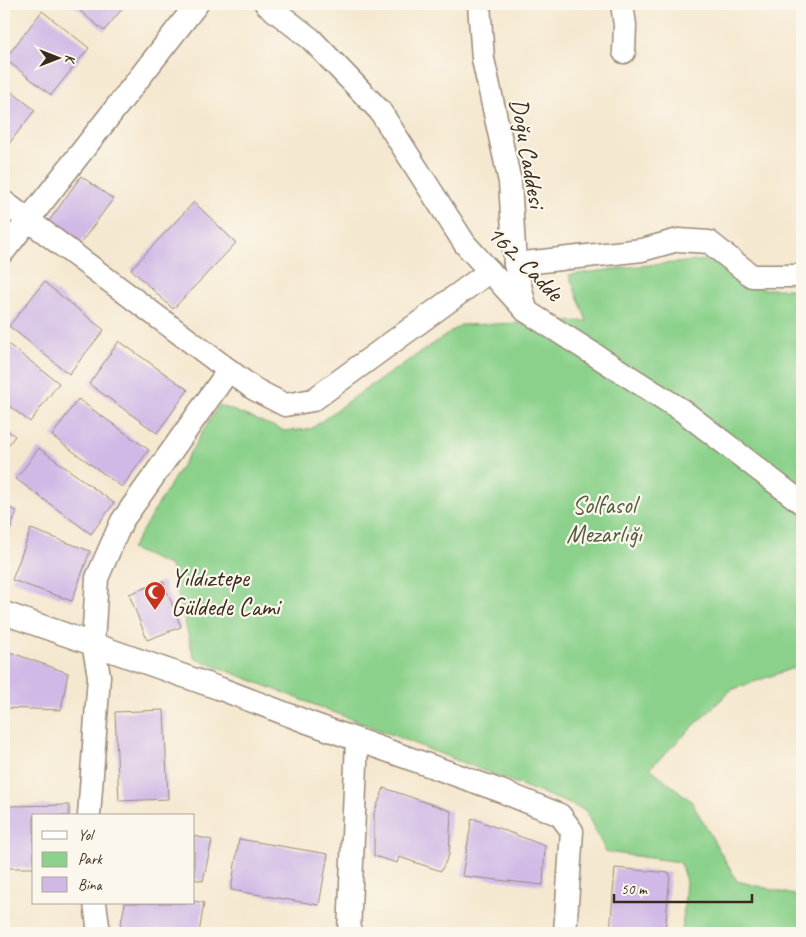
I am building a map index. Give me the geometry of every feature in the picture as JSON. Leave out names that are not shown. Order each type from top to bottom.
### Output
[{"type":"street","points":[[4,251],[27,219],[197,4]]},
{"type":"street","name":"162. Cadde","points":[[266,4],[311,39],[380,111],[465,244],[526,311],[683,411],[802,503]]},
{"type":"street","name":"Doğu Caddesi","points":[[479,4],[483,59],[510,182],[515,264],[526,311]]},
{"type":"street","points":[[622,4],[625,25],[624,52]]},
{"type":"street","points":[[4,202],[229,370],[254,388],[285,406],[313,400],[490,271]]},
{"type":"street","points":[[515,264],[642,250],[678,240],[708,242],[752,276],[802,276]]},
{"type":"street","points":[[88,814],[99,676],[93,643],[96,578],[122,521],[229,370]]},
{"type":"street","points":[[4,613],[93,643],[501,791],[560,815],[572,831],[566,933]]},
{"type":"street","points":[[349,933],[357,740]]},
{"type":"street","points":[[95,904],[99,933]]},
{"type":"green space","name":"Solfasol Mezarlığı","points":[[709,260],[763,289],[802,289],[802,665],[731,690],[650,768],[691,801],[737,881],[802,897],[802,933],[682,933],[686,881],[680,862],[606,852],[585,810],[194,658],[171,566],[131,549],[219,405],[285,431],[311,429],[347,402],[461,325],[587,321],[569,275],[638,266]]},
{"type":"building","points":[[72,4],[126,4],[104,31]]},
{"type":"building","points":[[42,11],[89,48],[51,95],[5,59]]},
{"type":"building","points":[[4,86],[35,110],[4,150]]},
{"type":"building","points":[[81,176],[113,199],[80,244],[49,221]]},
{"type":"building","points":[[194,202],[236,243],[173,309],[131,269]]},
{"type":"building","points":[[44,282],[104,330],[69,374],[9,326]]},
{"type":"building","points":[[4,341],[59,383],[30,422],[4,402]]},
{"type":"building","points":[[119,341],[188,390],[157,433],[89,384]]},
{"type":"building","points":[[78,399],[149,450],[122,487],[52,436]]},
{"type":"building","points":[[4,428],[15,436],[4,451]]},
{"type":"building","points":[[39,448],[114,503],[91,534],[16,479]]},
{"type":"building","points":[[4,506],[17,511],[4,548]]},
{"type":"building","points":[[31,529],[90,551],[72,601],[12,580]]},
{"type":"building","name":"Yıldıztepe Güldede Cami","points":[[163,581],[181,627],[147,640],[129,594]]},
{"type":"building","points":[[4,650],[68,673],[61,710],[4,708]]},
{"type":"building","points":[[164,710],[168,799],[119,801],[115,712]]},
{"type":"building","points":[[384,788],[451,811],[449,855],[441,871],[399,857],[397,863],[374,856],[374,813]]},
{"type":"building","points":[[69,805],[69,814],[32,814],[32,868],[4,868],[4,806]]},
{"type":"building","points":[[472,818],[545,846],[543,885],[462,876]]},
{"type":"building","points":[[195,836],[212,840],[203,881],[195,879]]},
{"type":"building","points":[[239,839],[328,854],[319,905],[231,890]]},
{"type":"building","points":[[615,868],[670,873],[665,933],[610,933]]},
{"type":"building","points":[[195,901],[204,903],[199,933],[119,933],[125,904],[195,904]]},
{"type":"place","name":"Yıldıztepe Güldede Cami","points":[[155,611]]}]
